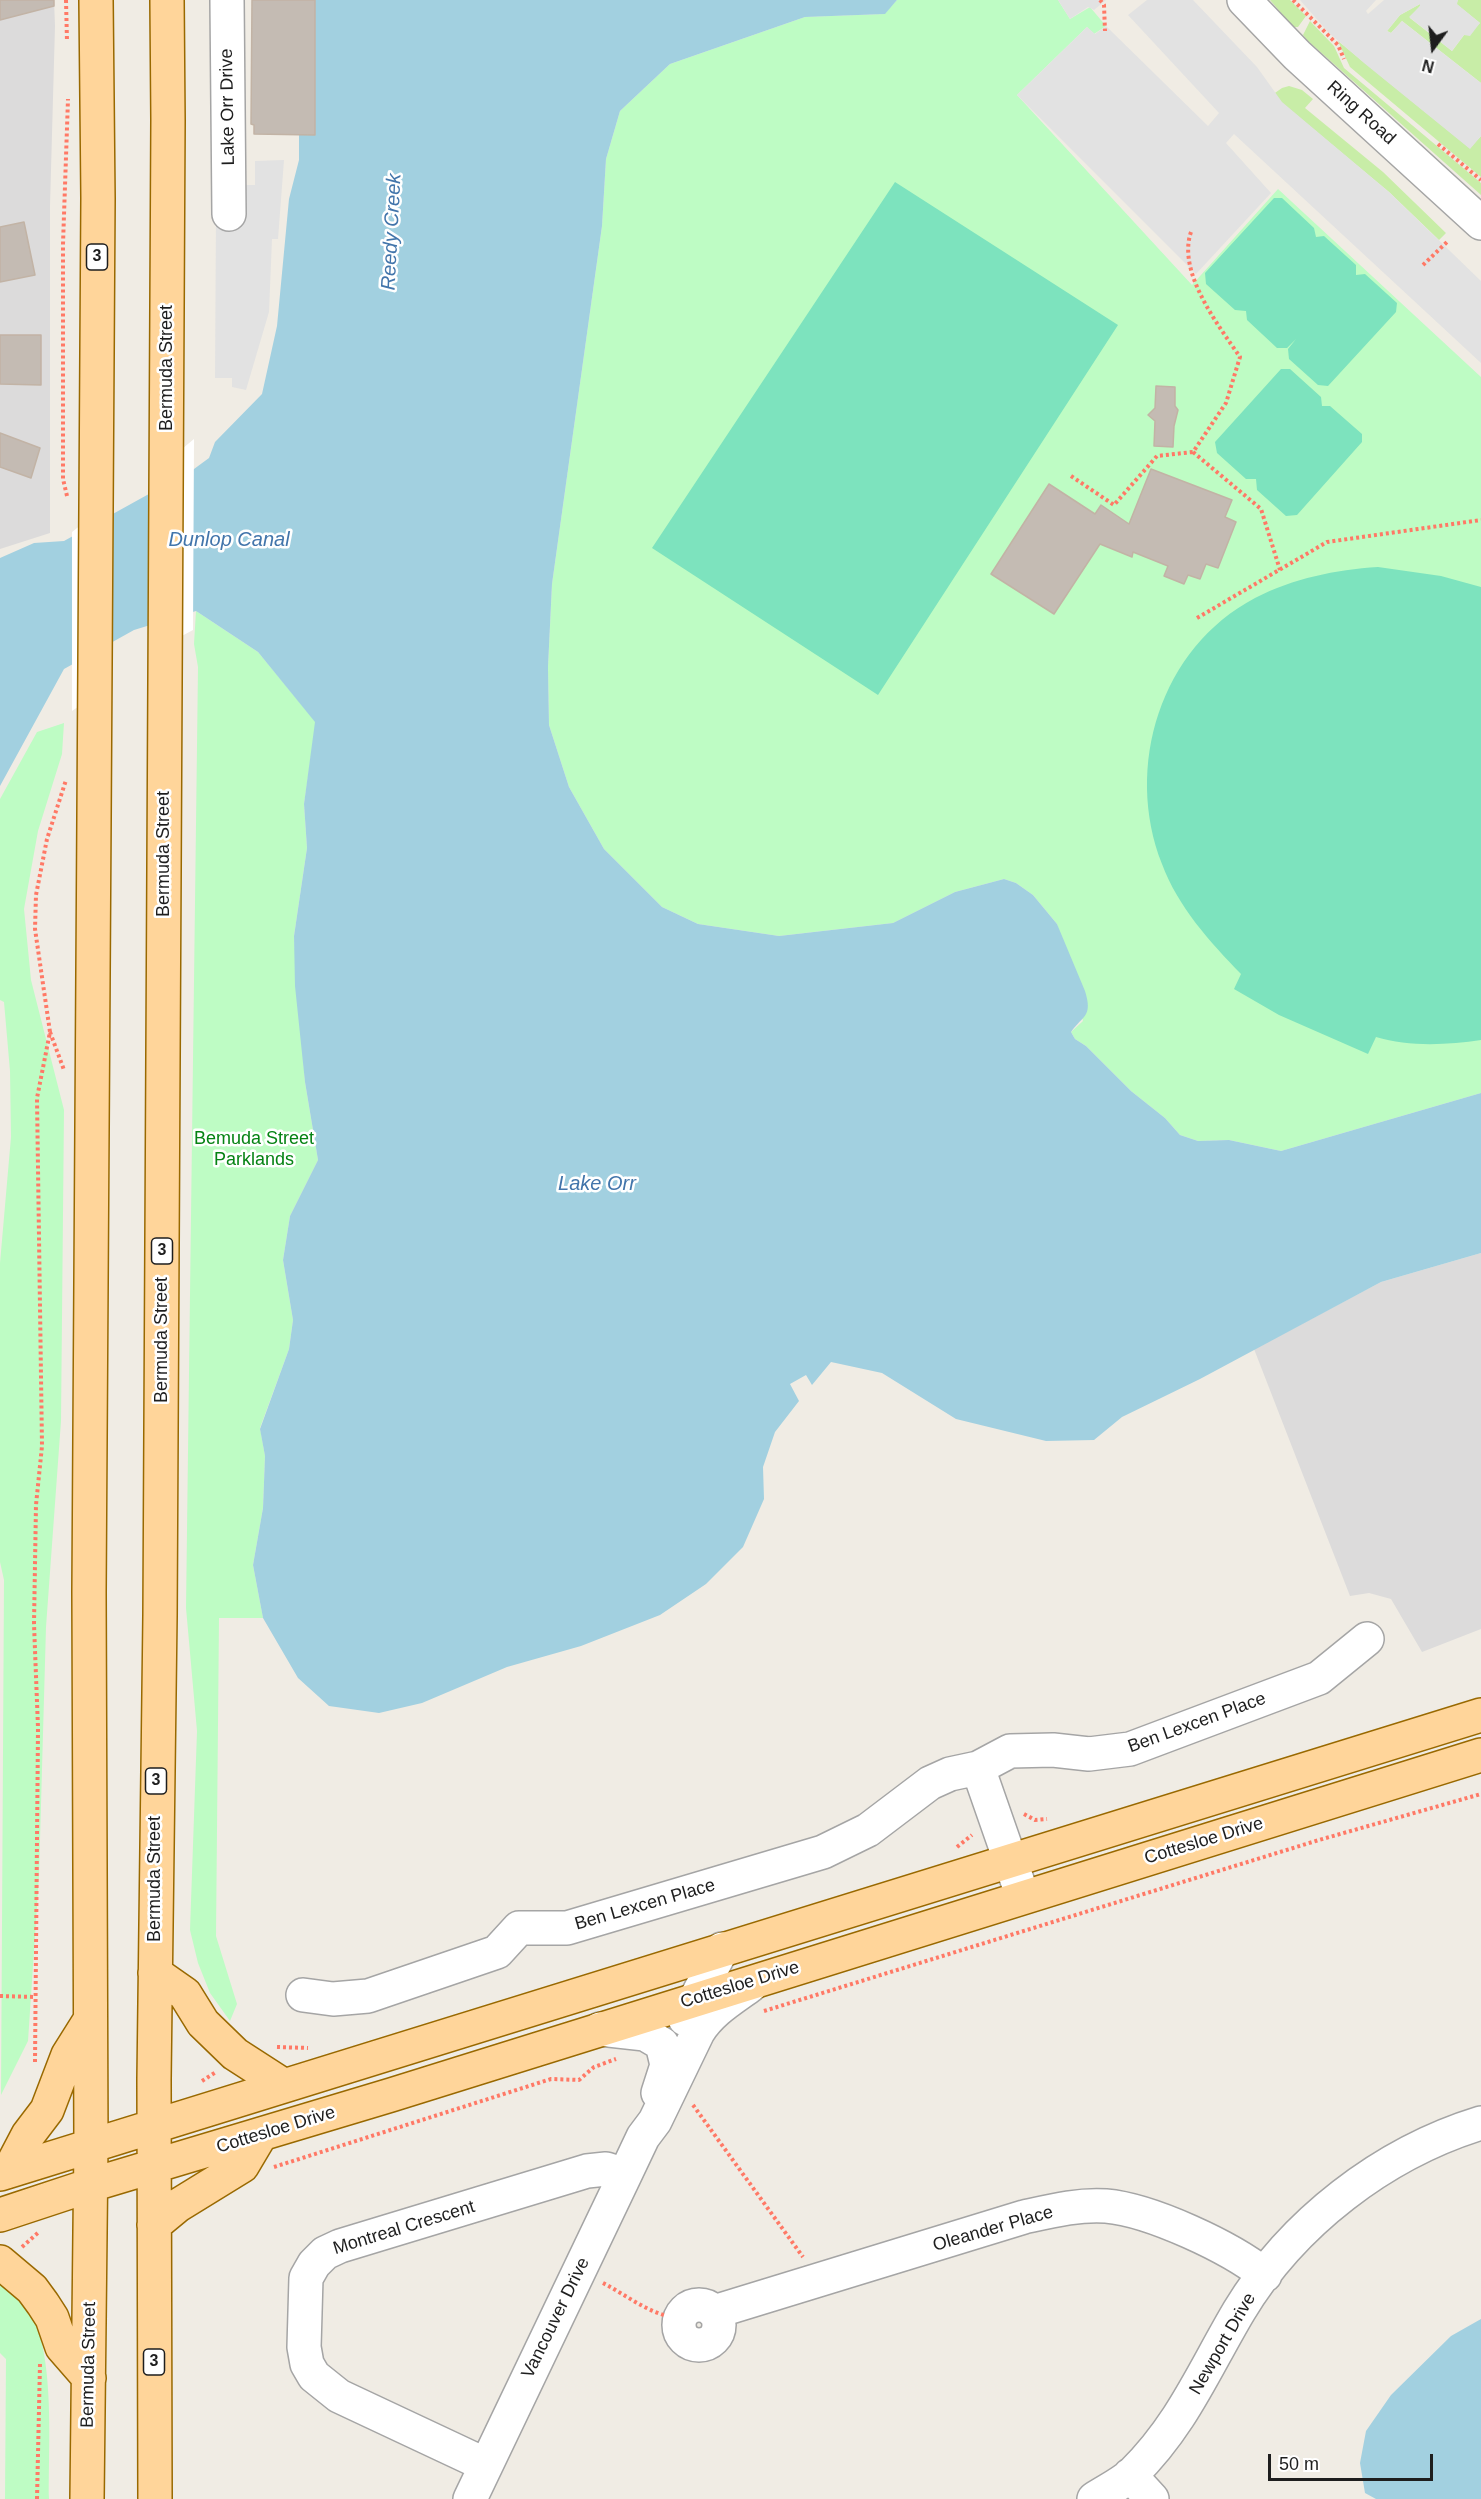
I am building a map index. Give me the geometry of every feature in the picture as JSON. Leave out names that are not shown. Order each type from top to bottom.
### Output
[{"type":"main road","name":"Bermuda Street","points":[[87,2499],[92,2144],[89,1591],[94,696],[83,510],[98,198],[96,0]]},
{"type":"main road","name":"Bermuda Street","points":[[155,2499],[154,2125],[160,1616],[166,645],[167,0]]},
{"type":"main road","points":[[5,2173],[92,2144],[1481,1715]]},
{"type":"main road","name":"Cottesloe Drive","points":[[0,2216],[91,2185],[1481,1755]]},
{"type":"main road","points":[[155,1973],[185,1994],[203,2023],[228,2047],[283,2085]]},
{"type":"main road","points":[[5,2173],[28,2135],[47,2110],[68,2055],[90,2020]]},
{"type":"main road","points":[[154,2225],[177,2206],[242,2166],[261,2134]]},
{"type":"main road","points":[[7,2258],[38,2296],[52,2318],[62,2347],[89,2378]]},
{"type":"street","name":"Lake Orr Drive","points":[[227,0],[229,214]]},
{"type":"street","name":"Ring Road","points":[[1244,0],[1297,55],[1481,223]]},
{"type":"street","name":"Ben Lexcen Place","points":[[303,1995],[333,1999],[368,1996],[497,1952],[519,1928],[567,1928],[823,1852],[868,1830],[930,1783],[950,1774],[978,1768],[1010,1751],[1053,1750],[1089,1754],[1130,1749],[1319,1678],[1367,1639]]},
{"type":"street","points":[[978,1768],[1023,1897]]},
{"type":"street","name":"Vancouver Drive","points":[[470,2499],[643,2138],[656,2121],[669,2077],[674,2040],[723,1949]]},
{"type":"street","name":"Vancouver Drive","points":[[669,2077],[704,2022],[760,1979]]},
{"type":"street","points":[[600,2029],[632,2031],[652,2036],[662,2043],[669,2077]]},
{"type":"street","name":"Newport Drive","points":[[1094,2499],[1130,2475],[1178,2420],[1240,2309],[1265,2275],[1326,2211],[1376,2171],[1419,2146],[1481,2123]]},
{"type":"street","name":"Montreal Crescent","points":[[486,2465],[339,2396],[314,2376],[307,2364],[304,2347],[306,2278],[314,2264],[325,2253],[340,2246],[587,2171],[606,2169],[625,2175]]},
{"type":"street","name":"Oleander Place","points":[[681,2318],[680,2328],[684,2338],[701,2344],[711,2341],[717,2333],[719,2322],[714,2312],[1024,2217],[1073,2207],[1105,2206],[1137,2211],[1246,2260],[1265,2275]]},
{"type":"street","points":[[1130,2475],[1152,2499]]},
{"type":"path","points":[[66,0],[68,44]]},
{"type":"path","points":[[1100,0],[1104,5],[1105,31]]},
{"type":"path","points":[[1293,0],[1338,45],[1348,68]]},
{"type":"path","points":[[68,95],[63,244],[63,479],[83,510]]},
{"type":"path","points":[[1437,143],[1481,180]]},
{"type":"path","points":[[1191,232],[1186,247],[1203,304],[1240,357],[1226,403],[1193,452]]},
{"type":"path","points":[[1423,265],[1447,242]]},
{"type":"path","points":[[1071,476],[1114,505],[1157,456],[1193,452],[1261,509],[1280,570]]},
{"type":"path","points":[[1197,618],[1327,542],[1481,520]]},
{"type":"path","points":[[34,2069],[38,1728],[34,1624],[36,1505],[42,1446],[37,1098],[50,1032],[36,918],[36,895],[47,839],[69,769]]},
{"type":"path","name":"Cottesloe Drive","points":[[754,2014],[1319,1840],[1481,1794]]},
{"type":"path","points":[[0,1996],[36,1997]]},
{"type":"path","points":[[265,2171],[285,2162],[551,2079],[579,2080],[594,2067],[624,2056]]},
{"type":"path","points":[[201,2081],[219,2071]]},
{"type":"path","points":[[669,2077],[702,2113],[802,2255],[813,2283]]},
{"type":"path","points":[[7,2258],[44,2228]]},
{"type":"path","points":[[579,2271],[652,2310],[668,2317],[681,2318]]},
{"type":"path","points":[[37,2499],[40,2358]]},
{"type":"shaded area","points":[[0,0],[54,0],[55,26],[50,206],[50,533],[0,549]]},
{"type":"shaded area","points":[[1058,0],[1106,0],[1094,10],[1088,7],[1070,19]]},
{"type":"shaded area","points":[[1147,0],[1193,0],[1257,67],[1282,102],[1389,192],[1481,281],[1481,363],[1234,134],[1226,143],[1271,193],[1196,274],[1017,95],[1087,27],[1095,34],[1106,26],[1208,126],[1219,113],[1128,15]]},
{"type":"shaded area","points":[[1300,0],[1376,0],[1366,11],[1368,14],[1384,0],[1458,0],[1457,4],[1480,23],[1470,36],[1464,35],[1452,51],[1409,17],[1420,4],[1400,15],[1387,31],[1391,33],[1402,21],[1481,83],[1481,136],[1470,149],[1328,32]]},
{"type":"shaded area","points":[[284,160],[278,239],[272,239],[269,312],[246,390],[232,387],[232,378],[215,378],[216,215],[243,185],[255,185],[255,161]]},
{"type":"shaded area","points":[[1481,1253],[1481,1629],[1422,1652],[1391,1599],[1369,1593],[1350,1596],[1254,1349],[1381,1282]]},
{"type":"green space","points":[[897,0],[1058,0],[1070,19],[1090,7],[1106,26],[1094,34],[1087,27],[1017,95],[1192,285],[1278,189],[1481,377],[1481,1093],[1281,1151],[1229,1140],[1198,1141],[1180,1135],[1165,1118],[1131,1091],[1086,1046],[1075,1039],[1071,1032],[1083,1021],[1057,924],[1033,895],[1016,883],[1004,879],[955,892],[893,923],[779,936],[698,924],[662,907],[604,849],[569,787],[549,725],[548,667],[552,584],[602,226],[606,159],[620,111],[670,64],[805,17],[884,14]]},
{"type":"green space","points":[[1270,0],[1290,0],[1306,16],[1298,27],[1293,27]]},
{"type":"green space","points":[[1458,0],[1481,0],[1481,83],[1402,21],[1391,33],[1387,31],[1400,15],[1420,4],[1410,18],[1452,51],[1464,35],[1480,23],[1456,4]]},
{"type":"green space","points":[[1310,21],[1334,46],[1344,68],[1481,183],[1481,195],[1308,41],[1303,35]]},
{"type":"green space","points":[[1338,41],[1470,148],[1481,136],[1481,177],[1350,67]]},
{"type":"green space","points":[[1289,86],[1302,90],[1313,99],[1305,108],[1383,172],[1446,233],[1439,240],[1389,192],[1272,95]]},
{"type":"green space","points":[[895,182],[1118,325],[878,695],[652,548]]},
{"type":"green space","points":[[1274,198],[1282,198],[1314,228],[1316,237],[1324,236],[1356,265],[1356,275],[1365,274],[1397,303],[1396,312],[1328,386],[1318,385],[1289,359],[1288,349],[1296,339],[1287,348],[1277,348],[1247,320],[1246,311],[1235,310],[1206,284],[1205,273]]},
{"type":"green space","points":[[1281,369],[1290,369],[1321,397],[1322,406],[1330,406],[1362,434],[1362,442],[1297,515],[1286,516],[1257,490],[1256,479],[1246,479],[1217,453],[1215,442]]},
{"type":"green space","points":[[1378,567],[1441,576],[1481,587],[1481,1040],[1428,1044],[1376,1037],[1368,1054],[1279,1015],[1234,989],[1241,974],[1196,923],[1177,895],[1162,864],[1151,827],[1147,789],[1150,750],[1159,713],[1174,679],[1195,647],[1222,620],[1255,598],[1285,585],[1330,573]]},
{"type":"green space","name":"Bemuda Street Parklands","points":[[196,611],[258,652],[316,722],[304,804],[307,848],[294,936],[305,1082],[318,1160],[290,1216],[283,1260],[293,1320],[289,1349],[260,1428],[265,1456],[263,1508],[253,1565],[263,1618],[219,1618],[216,1936],[237,2004],[230,2021],[210,1993],[198,1963],[190,1930],[197,1731],[186,1608],[198,667],[194,644]]},
{"type":"green space","points":[[64,723],[62,754],[38,831],[24,909],[31,980],[64,1110],[61,1421],[46,1627],[39,1876],[28,2041],[1,2095],[4,1580],[0,1562],[0,1263],[11,1137],[10,1071],[4,1002],[0,1000],[0,799],[37,732]]},
{"type":"green space","points":[[0,2278],[24,2300],[35,2319],[42,2342],[48,2396],[49,2499],[5,2499],[6,2359],[0,2353]]},
{"type":"water","name":"Lake Orr","points":[[315,0],[897,0],[885,14],[805,17],[670,64],[620,111],[606,159],[602,226],[552,584],[548,667],[549,725],[569,787],[604,849],[662,907],[698,924],[779,936],[893,923],[955,892],[1004,879],[1016,883],[1033,895],[1057,924],[1085,991],[1087,1011],[1071,1032],[1075,1039],[1086,1046],[1131,1091],[1165,1118],[1180,1135],[1198,1141],[1229,1140],[1281,1151],[1481,1093],[1481,1253],[1381,1282],[1200,1379],[1122,1417],[1094,1440],[1046,1441],[956,1419],[882,1373],[831,1362],[812,1385],[806,1375],[790,1384],[799,1401],[775,1432],[763,1467],[764,1499],[743,1547],[706,1584],[660,1615],[581,1646],[507,1667],[422,1703],[379,1713],[329,1706],[298,1678],[263,1618],[253,1565],[263,1508],[265,1456],[260,1429],[289,1349],[293,1320],[283,1260],[290,1216],[318,1160],[305,1082],[295,986],[294,936],[307,848],[304,804],[315,722],[258,652],[196,611],[134,630],[64,669],[0,786],[0,558],[34,543],[64,541],[194,469],[209,458],[215,442],[262,394],[277,326],[289,199],[299,160],[299,134],[315,135]]},
{"type":"water","points":[[1481,2319],[1481,2499],[1376,2499],[1365,2493],[1360,2463],[1366,2431],[1391,2395],[1451,2336]]},
{"type":"pier","points":[[194,439],[193,630],[152,652],[153,473]]},
{"type":"pier","points":[[109,503],[108,686],[72,711],[72,532]]},
{"type":"building","points":[[0,0],[54,0],[54,6],[0,20]]},
{"type":"building","points":[[252,0],[315,0],[315,135],[254,134],[254,125],[251,124]]},
{"type":"building","points":[[24,222],[35,275],[0,282],[0,227]]},
{"type":"building","points":[[0,335],[41,335],[41,385],[0,384]]},
{"type":"building","points":[[1156,386],[1175,387],[1175,406],[1178,410],[1174,426],[1173,447],[1154,446],[1155,421],[1148,415],[1155,408]]},
{"type":"building","points":[[0,433],[40,448],[31,478],[0,467]]},
{"type":"building","points":[[1151,469],[1232,500],[1225,517],[1236,522],[1218,568],[1206,564],[1200,579],[1188,575],[1184,584],[1164,576],[1168,566],[1133,552],[1132,557],[1100,544],[1054,614],[991,574],[1049,484],[1095,514],[1101,505],[1129,524]]},
{"type":"water label","name":"Reedy Creek","points":[[392,232]]},
{"type":"water label","name":"Dunlop Canal","points":[[229,540]]}]
